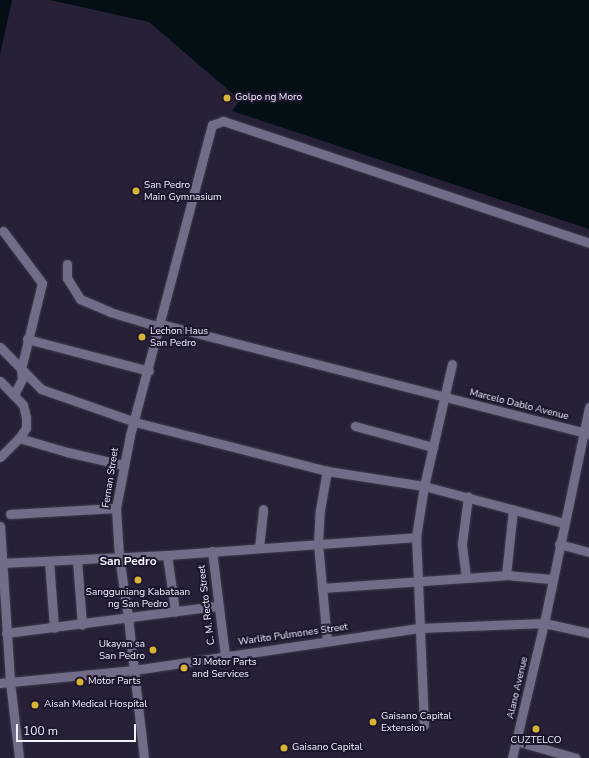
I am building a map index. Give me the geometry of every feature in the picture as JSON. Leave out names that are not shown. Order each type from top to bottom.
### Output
[{"type":"street","name":"Fernan Street","points":[[144,758],[128,617],[119,557],[116,508],[123,464],[149,371],[209,131],[212,125],[223,121],[589,243]]},
{"type":"street","points":[[3,231],[42,282],[27,339],[21,369],[22,379],[14,395]]},
{"type":"street","name":"Marcelo Dablo Avenue","points":[[67,264],[66,278],[80,299],[110,312],[160,326],[586,433]]},
{"type":"street","points":[[27,339],[149,371]]},
{"type":"street","points":[[0,347],[33,383],[54,395],[135,422],[327,472],[424,486],[468,496],[564,523]]},
{"type":"street","points":[[424,725],[416,537],[424,486],[452,364]]},
{"type":"street","points":[[0,381],[23,405],[26,417],[26,428],[19,438],[0,457]]},
{"type":"street","name":"Alano Avenue","points":[[512,758],[544,623],[551,579],[586,433],[589,407]]},
{"type":"street","points":[[355,426],[433,447]]},
{"type":"street","points":[[19,438],[67,452],[123,464]]},
{"type":"street","points":[[327,472],[320,510],[318,544],[327,641]]},
{"type":"street","points":[[466,578],[462,543],[468,496]]},
{"type":"street","points":[[10,514],[116,508]]},
{"type":"street","points":[[259,548],[262,509]]},
{"type":"street","points":[[506,575],[513,509]]},
{"type":"street","points":[[0,526],[10,682],[19,758]]},
{"type":"street","points":[[2,563],[167,555],[416,537]]},
{"type":"street","points":[[559,544],[589,552]]},
{"type":"street","name":"C. M. Recto Street","points":[[212,551],[225,656]]},
{"type":"street","points":[[167,555],[174,611]]},
{"type":"street","points":[[77,560],[82,625]]},
{"type":"street","points":[[49,561],[54,628]]},
{"type":"street","points":[[322,588],[506,575],[551,579]]},
{"type":"street","points":[[6,633],[82,625],[128,617],[218,606]]},
{"type":"street","name":"Warlito Pulmones Street","points":[[0,683],[134,670],[419,628],[544,623],[589,632]]},
{"type":"street","points":[[516,741],[576,758]]},
{"type":"shaded area","points":[[0,0],[12,0],[0,55]]},
{"type":"shaded area","points":[[50,0],[589,0],[589,229],[232,111],[240,100],[149,22]]},
{"type":"place","name":"Golpo ng Moro","points":[[227,98]]},
{"type":"place","name":"San Pedro Main Gymnasium","points":[[136,191]]},
{"type":"place","name":"Lechon Haus San Pedro","points":[[142,337]]},
{"type":"place","name":"Sangguniang Kabataan ng San Pedro","points":[[138,580]]},
{"type":"place","name":"Ukayan sa San Pedro","points":[[153,650]]},
{"type":"place","name":"3J Motor Parts and Services","points":[[184,668]]},
{"type":"place","name":"Motor Parts","points":[[80,682]]},
{"type":"place","name":"Aisah Medical Hospital","points":[[35,705]]},
{"type":"place","name":"Gaisano Capital Extension","points":[[373,722]]},
{"type":"place","name":"CUZTELCO","points":[[536,729]]},
{"type":"place","name":"Gaisano Capital","points":[[284,748]]},
{"type":"district","name":"San Pedro","points":[[128,562]]}]
